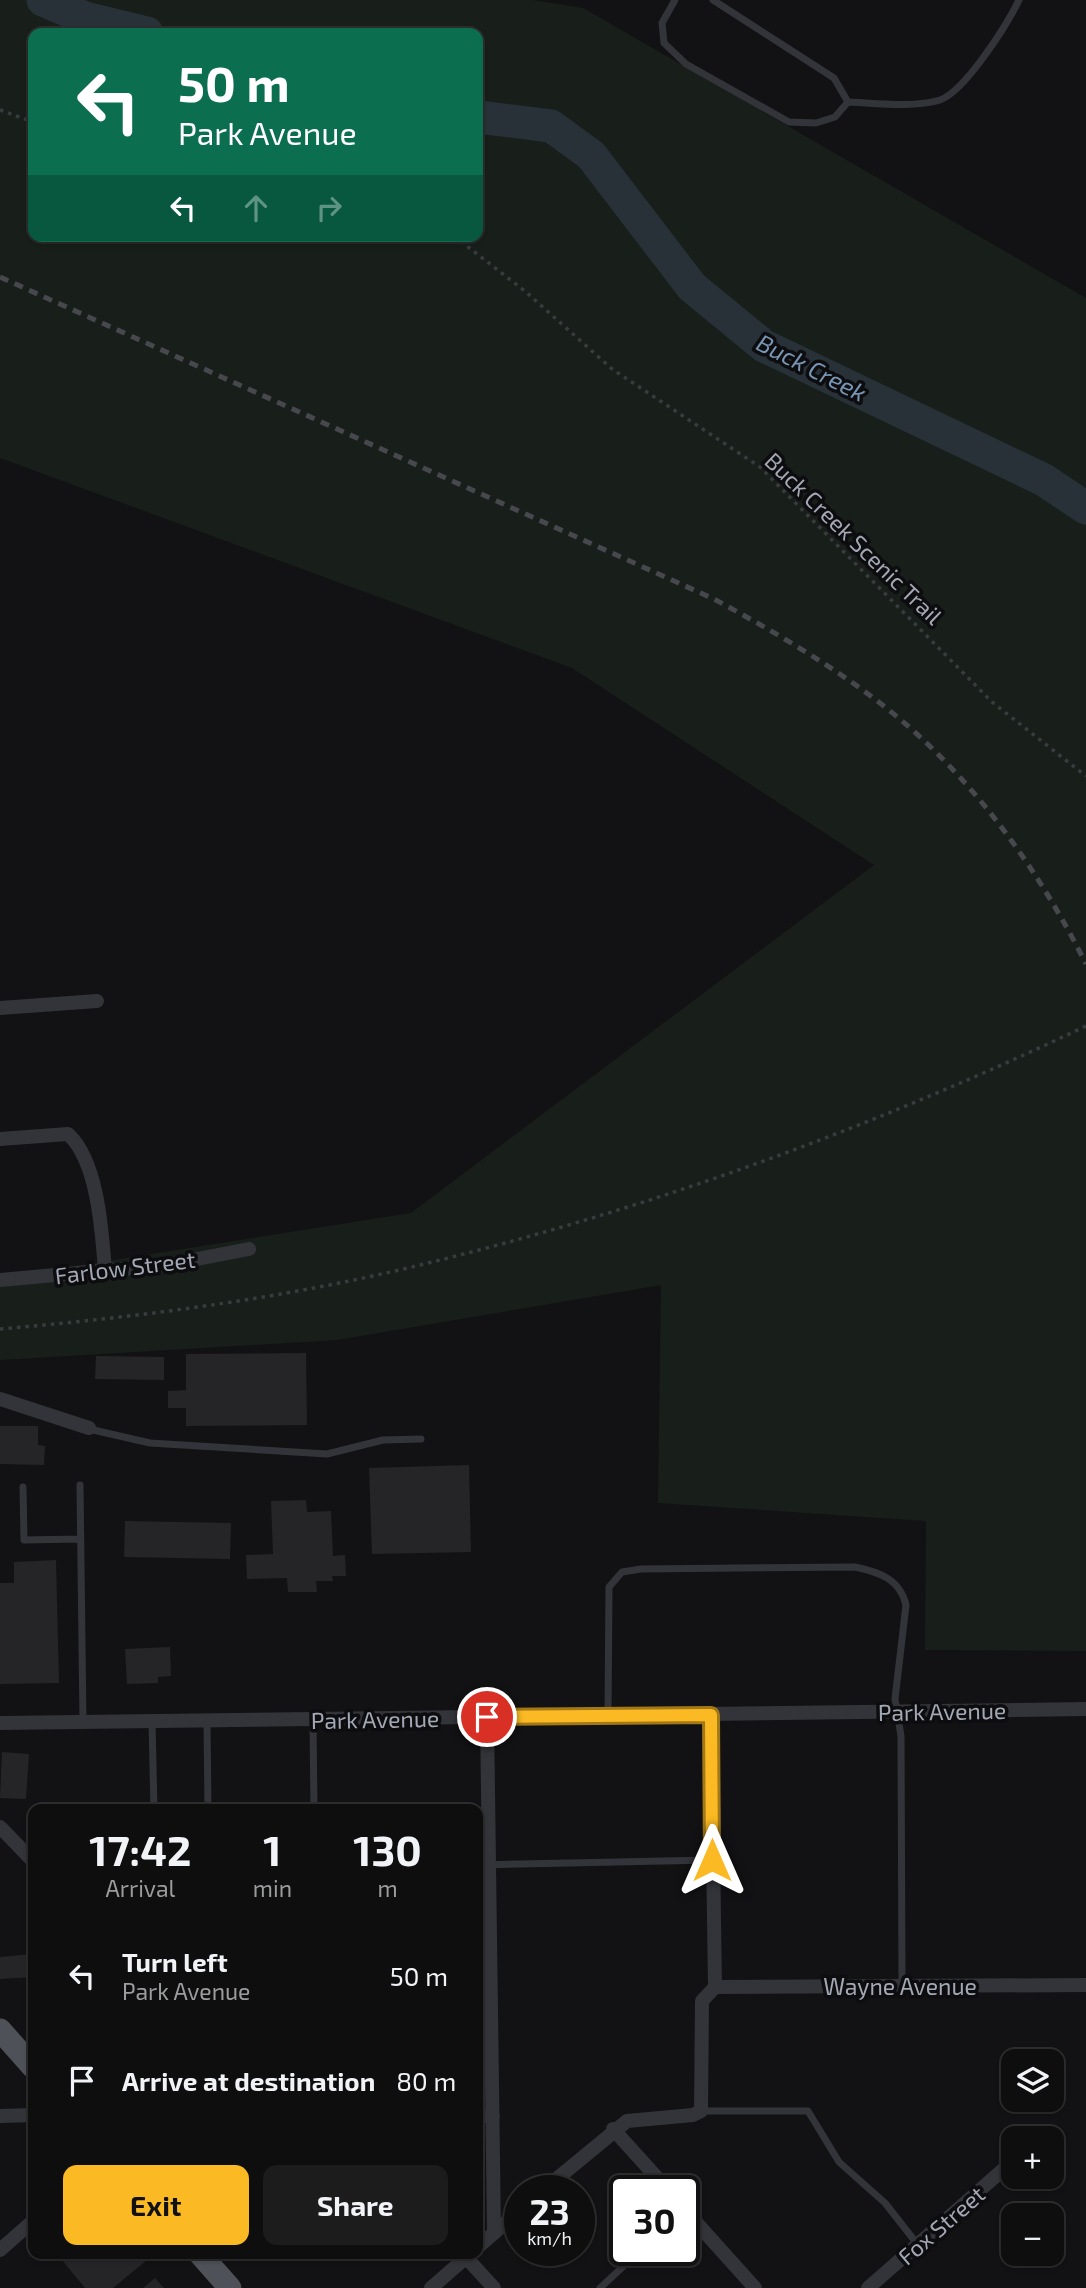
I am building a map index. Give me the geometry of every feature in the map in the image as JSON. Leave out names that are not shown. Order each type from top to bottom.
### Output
[{"type":"main road","points":[[0,2029],[28,2061]]},
{"type":"main road","points":[[204,2259],[230,2288]]},
{"type":"street","points":[[0,1008],[97,1001]]},
{"type":"street","points":[[0,1139],[68,1135],[78,1143],[89,1168],[105,1271]]},
{"type":"street","name":"Farlow Street","points":[[0,1280],[166,1265],[249,1249]]},
{"type":"street","points":[[0,1399],[89,1428]]},
{"type":"street","name":"Park Avenue","points":[[0,1723],[1086,1709]]},
{"type":"street","points":[[561,2175],[614,2129],[636,2118],[693,2115],[701,2111],[702,2001],[715,1987],[711,1715]]},
{"type":"street","points":[[487,1717],[483,1864],[485,2116],[494,2232]]},
{"type":"street","points":[[0,1827],[28,1856]]},
{"type":"street","name":"Wayne Avenue","points":[[715,1987],[1086,1984]]},
{"type":"street","points":[[0,2116],[28,2115]]},
{"type":"street","points":[[614,2129],[655,2175]]},
{"type":"street","name":"Fox Street","points":[[868,2288],[1001,2172]]},
{"type":"street","points":[[483,2242],[504,2224]]},
{"type":"street","points":[[0,2250],[28,2225]]},
{"type":"street","points":[[700,2227],[755,2288]]},
{"type":"street","points":[[431,2288],[463,2259]]},
{"type":"street","points":[[470,2259],[494,2288]]},
{"type":"lane","points":[[675,0],[662,23],[664,43],[686,64],[789,122],[816,123],[835,117],[848,102]]},
{"type":"lane","points":[[713,0],[834,78],[848,102]]},
{"type":"lane","points":[[848,102],[898,104],[941,100],[984,60],[1019,0]]},
{"type":"lane","points":[[89,1428],[150,1443],[327,1454],[383,1440],[421,1439]]},
{"type":"lane","points":[[80,1485],[83,1722]]},
{"type":"lane","points":[[23,1487],[24,1540],[80,1539]]},
{"type":"lane","points":[[608,1716],[609,1587],[614,1578],[622,1572],[640,1569],[806,1566],[855,1567],[885,1576],[903,1593],[906,1605],[895,1699],[899,1712],[902,1986]]},
{"type":"lane","points":[[313,1720],[314,1804]]},
{"type":"lane","points":[[208,1721],[208,1804]]},
{"type":"lane","points":[[152,1722],[154,1804]]},
{"type":"lane","points":[[483,1864],[712,1860]]},
{"type":"lane","points":[[701,2111],[808,2111],[839,2162],[885,2203],[918,2245]]},
{"type":"lane","points":[[600,2288],[624,2266]]},
{"type":"path","points":[[0,110],[28,120]]},
{"type":"path","name":"Buck Creek Scenic Trail","points":[[462,242],[526,292],[612,369],[760,467],[992,702],[1086,776]]},
{"type":"path","points":[[0,1329],[124,1318],[278,1294],[416,1266],[744,1169],[889,1115],[1086,1026]]},
{"type":"shaded area","points":[[0,0],[533,0],[583,8],[1086,298],[1086,1651],[925,1650],[926,1521],[658,1503],[661,1285],[337,1340],[0,1360],[0,1278],[411,1213],[874,865],[572,668],[0,458]]},
{"type":"building","points":[[306,1353],[307,1425],[186,1426],[186,1408],[168,1408],[168,1391],[186,1390],[186,1354]]},
{"type":"building","points":[[96,1356],[164,1357],[164,1380],[95,1379]]},
{"type":"building","points":[[0,1426],[38,1426],[38,1445],[45,1446],[44,1465],[0,1464]]},
{"type":"building","points":[[469,1465],[471,1552],[372,1554],[369,1468]]},
{"type":"building","points":[[306,1500],[307,1512],[331,1511],[333,1556],[345,1555],[346,1576],[332,1576],[333,1581],[316,1581],[317,1592],[288,1592],[287,1578],[247,1579],[246,1555],[273,1554],[271,1501]]},
{"type":"building","points":[[125,1521],[231,1523],[230,1559],[124,1557]]},
{"type":"building","points":[[56,1560],[59,1683],[0,1684],[0,1583],[14,1583],[14,1562]]},
{"type":"building","points":[[170,1647],[171,1676],[158,1677],[158,1683],[127,1684],[125,1649]]},
{"type":"building","points":[[2,1752],[29,1754],[26,1799],[0,1798]]},
{"type":"building","points":[[28,1954],[28,1977],[0,1979],[0,1957]]},
{"type":"building","points":[[61,2259],[147,2260],[113,2288],[85,2288]]},
{"type":"building","points":[[155,2278],[164,2288],[143,2288]]},
{"type":"waterway","name":"Buck Creek","points":[[43,0],[85,18],[126,28]]},
{"type":"waterway","name":"Buck Creek","points":[[483,118],[551,126],[591,155],[692,287],[764,346],[1044,480],[1086,508]]},
{"type":"railway","points":[[0,277],[714,599],[820,661],[860,688],[912,730],[971,790],[998,822],[1046,891],[1086,964]]},
{"type":"route","points":[[487,1717],[711,1715],[712,1860]]}]
